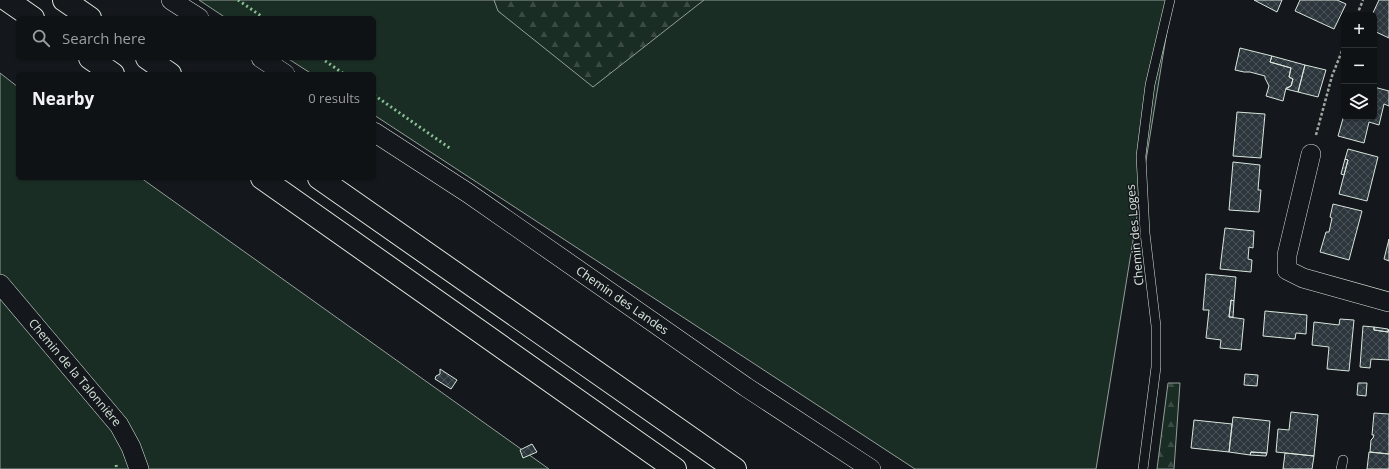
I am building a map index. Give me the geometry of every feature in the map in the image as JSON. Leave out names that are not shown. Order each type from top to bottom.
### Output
[{"type":"highway","points":[[7,0],[30,16]]},
{"type":"highway","points":[[64,0],[87,16]]},
{"type":"highway","points":[[93,60],[110,72]]},
{"type":"highway","points":[[150,60],[167,72]]},
{"type":"highway","points":[[265,180],[675,469]]},
{"type":"highway","points":[[321,180],[734,469]]},
{"type":"street","points":[[171,0],[196,16]]},
{"type":"street","points":[[264,60],[282,72]]},
{"type":"street","name":"Chemin des Landes","points":[[376,133],[468,193],[746,387],[871,469]]},
{"type":"street","points":[[1311,154],[1286,255],[1287,270],[1303,278],[1389,302]]},
{"type":"street","name":"Chemin de la Talonnière","points":[[0,284],[119,425],[131,447],[139,469]]},
{"type":"lane","name":"Chemin des Loges","points":[[1143,469],[1156,367],[1156,326],[1145,233],[1141,156],[1150,85],[1170,0]]},
{"type":"path","points":[[1358,12],[1363,0]]},
{"type":"path","points":[[1311,154],[1332,76],[1343,48]]},
{"type":"green space","points":[[199,0],[1172,0],[1096,469],[915,469],[376,116],[376,72],[309,72],[290,60],[376,60],[376,16],[223,16]]},
{"type":"green space","points":[[494,0],[704,0],[593,87],[498,11]]},
{"type":"green space","points":[[0,73],[16,85],[16,180],[144,180],[549,469],[0,469]]},
{"type":"green space","points":[[1168,383],[1180,383],[1174,469],[1157,469]]},
{"type":"building","points":[[1254,0],[1282,0],[1277,12]]},
{"type":"building","points":[[1300,0],[1337,0],[1346,4],[1334,29],[1295,11]]},
{"type":"building","points":[[1379,0],[1389,0],[1389,38],[1377,32],[1377,12],[1373,12]]},
{"type":"building","points":[[1240,48],[1272,56],[1270,62],[1291,68],[1289,77],[1293,79],[1291,86],[1286,88],[1283,101],[1266,96],[1269,86],[1265,76],[1235,70]]},
{"type":"building","points":[[1272,56],[1305,65],[1298,92],[1286,89],[1291,86],[1293,79],[1289,77],[1291,68],[1270,62]]},
{"type":"building","points":[[1305,65],[1326,70],[1318,97],[1298,92]]},
{"type":"building","points":[[1377,88],[1389,91],[1389,106],[1384,104],[1379,125],[1369,122],[1364,143],[1338,136],[1343,120],[1377,120]]},
{"type":"building","points":[[1237,112],[1265,114],[1261,158],[1233,156]]},
{"type":"building","points":[[1348,149],[1378,157],[1367,201],[1339,194],[1348,160],[1345,159]]},
{"type":"building","points":[[1345,159],[1348,160],[1344,175],[1341,174]]},
{"type":"building","points":[[1233,162],[1260,165],[1258,190],[1261,190],[1259,212],[1229,210]]},
{"type":"building","points":[[1333,204],[1362,211],[1349,260],[1320,252],[1326,232],[1329,232]]},
{"type":"building","points":[[1225,228],[1254,231],[1253,248],[1249,247],[1248,259],[1252,260],[1251,272],[1220,269]]},
{"type":"building","points":[[1389,239],[1389,261],[1384,259]]},
{"type":"building","points":[[1206,274],[1236,277],[1234,301],[1231,300],[1229,317],[1244,319],[1241,350],[1220,348],[1221,340],[1206,338],[1209,310],[1203,310]]},
{"type":"building","points":[[1231,300],[1234,301],[1233,317],[1229,317]]},
{"type":"building","points":[[1265,311],[1307,315],[1306,334],[1296,333],[1295,339],[1263,336]]},
{"type":"building","points":[[1340,319],[1354,320],[1349,371],[1327,369],[1329,347],[1312,345],[1314,322],[1339,325]]},
{"type":"building","points":[[1363,326],[1374,327],[1374,330],[1388,332],[1389,329],[1389,360],[1371,359],[1370,368],[1360,367]]},
{"type":"building","points":[[1374,327],[1388,329],[1388,332],[1374,330]]},
{"type":"building","points":[[440,369],[457,380],[451,389],[435,379],[436,376],[440,374]]},
{"type":"building","points":[[1245,374],[1258,375],[1257,386],[1244,385]]},
{"type":"building","points":[[1358,383],[1367,383],[1366,396],[1357,395]]},
{"type":"building","points":[[1291,412],[1318,415],[1314,456],[1276,452],[1278,429],[1289,430]]},
{"type":"building","points":[[1374,413],[1389,414],[1389,454],[1370,452],[1371,440],[1374,435],[1372,435]]},
{"type":"building","points":[[1233,417],[1270,421],[1267,453],[1251,452],[1250,455],[1229,452]]},
{"type":"building","points":[[1194,420],[1232,424],[1229,452],[1191,448]]},
{"type":"building","points":[[532,444],[537,452],[523,458],[520,450]]},
{"type":"building","points":[[1251,452],[1267,453],[1266,456],[1250,455]]},
{"type":"building","points":[[1369,452],[1389,454],[1389,469],[1367,469]]},
{"type":"building","points":[[1285,453],[1314,456],[1312,469],[1283,469]]},
{"type":"hedge","points":[[238,0],[261,16]]},
{"type":"hedge","points":[[324,60],[341,72]]},
{"type":"hedge","points":[[376,96],[451,149]]},
{"type":"hedge","points":[[116,465],[117,469]]}]
